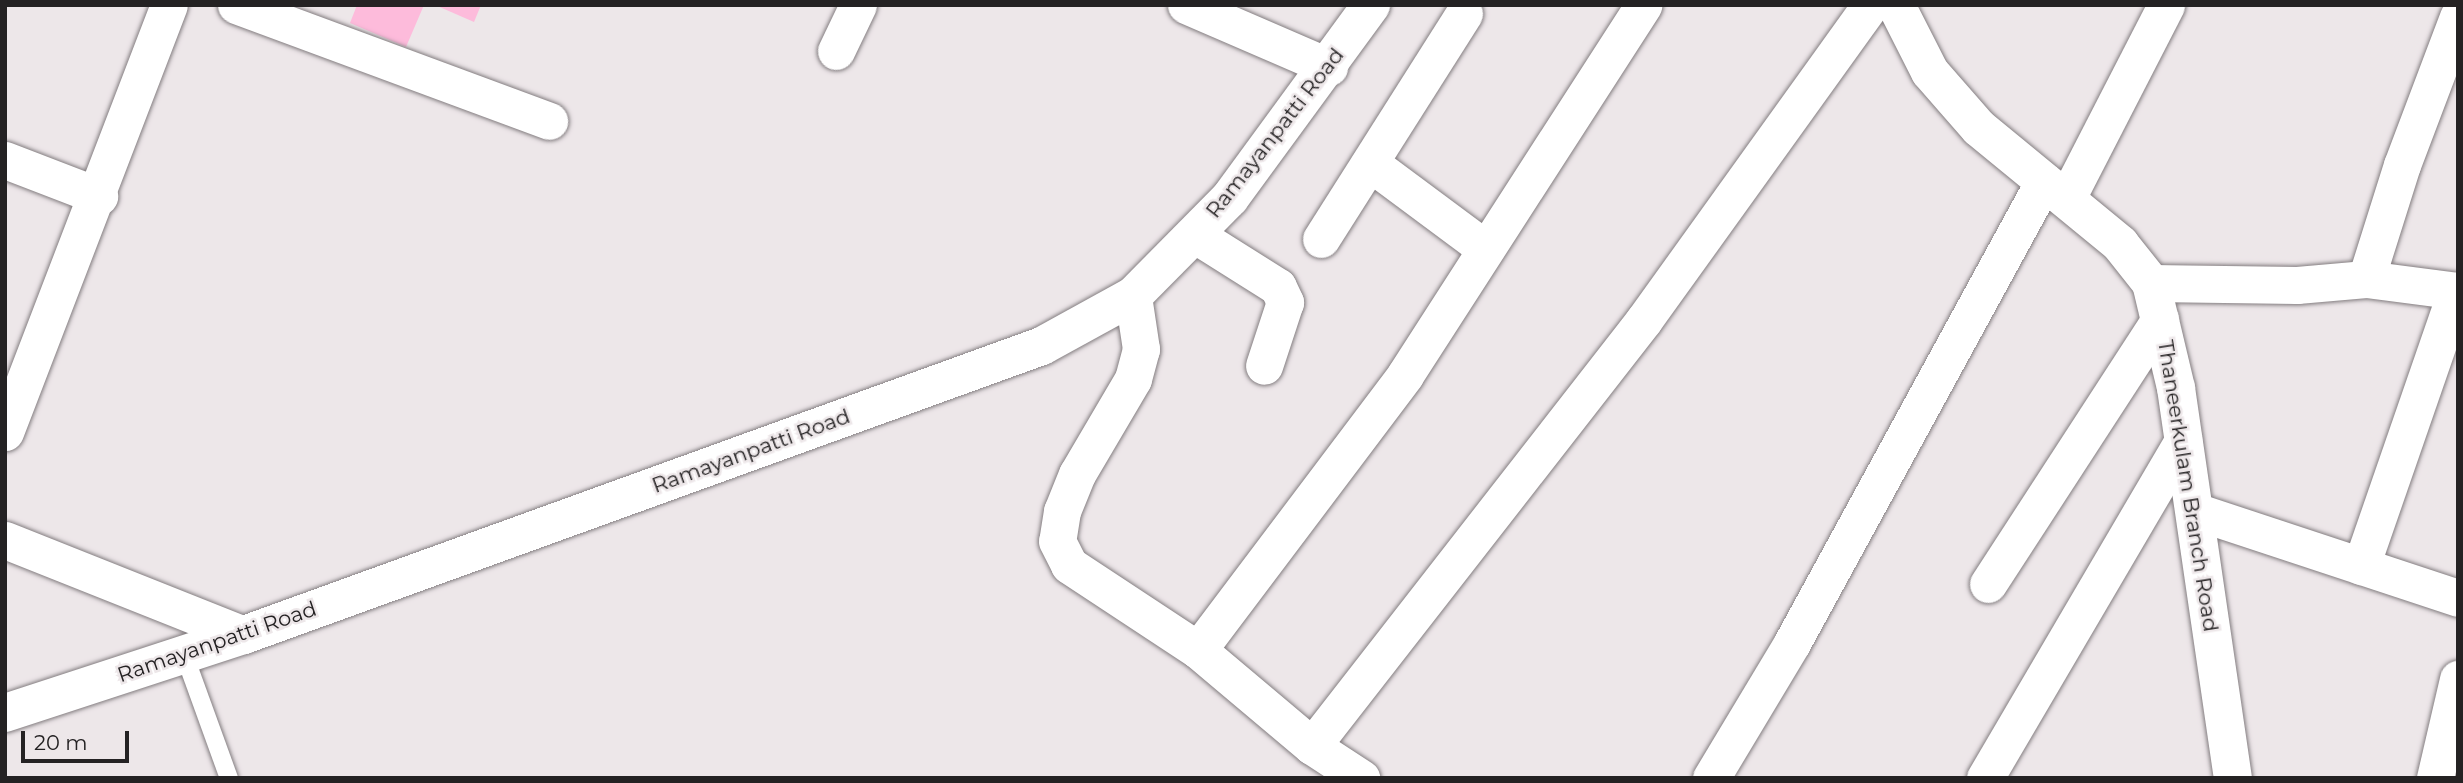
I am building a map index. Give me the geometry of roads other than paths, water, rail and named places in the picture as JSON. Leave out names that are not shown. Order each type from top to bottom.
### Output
[{"type":"main road","name":"Ramayanpatti Road","points":[[5,713],[244,635],[1042,346],[1133,296],[1230,198],[1329,67],[1371,5]]},
{"type":"main road","name":"Thaneerkulam Branch Road","points":[[1896,5],[1930,72],[1979,128],[2120,244],[2155,301],[2195,511],[2232,778]]},
{"type":"street","points":[[5,432],[99,196],[169,5]]},
{"type":"street","points":[[236,5],[549,121]]},
{"type":"street","points":[[836,51],[858,5]]},
{"type":"street","points":[[1186,5],[1225,13],[1329,67]]},
{"type":"street","points":[[1198,650],[1405,375],[1643,5]]},
{"type":"street","points":[[1312,746],[1644,320],[1870,5]]},
{"type":"street","points":[[1711,778],[2055,189],[2166,5]]},
{"type":"street","points":[[1321,239],[1464,14]]},
{"type":"street","points":[[2366,279],[2402,164],[2458,17]]},
{"type":"street","points":[[5,160],[99,196]]},
{"type":"street","points":[[1370,163],[1486,249]]},
{"type":"street","points":[[1194,234],[1278,288],[1285,302],[1264,366]]},
{"type":"street","points":[[1988,584],[2155,301],[2366,279],[2457,291],[2361,566]]},
{"type":"street","points":[[1133,296],[1141,349],[1133,379],[1077,474],[1062,511],[1057,541],[1069,565],[1198,650],[1312,746],[1361,778]]},
{"type":"street","points":[[1985,778],[2183,440]]},
{"type":"street","points":[[2195,511],[2458,598]]},
{"type":"street","points":[[5,540],[244,635]]},
{"type":"street","points":[[2435,778],[2458,679]]},
{"type":"lane","points":[[184,654],[229,778]]}]
